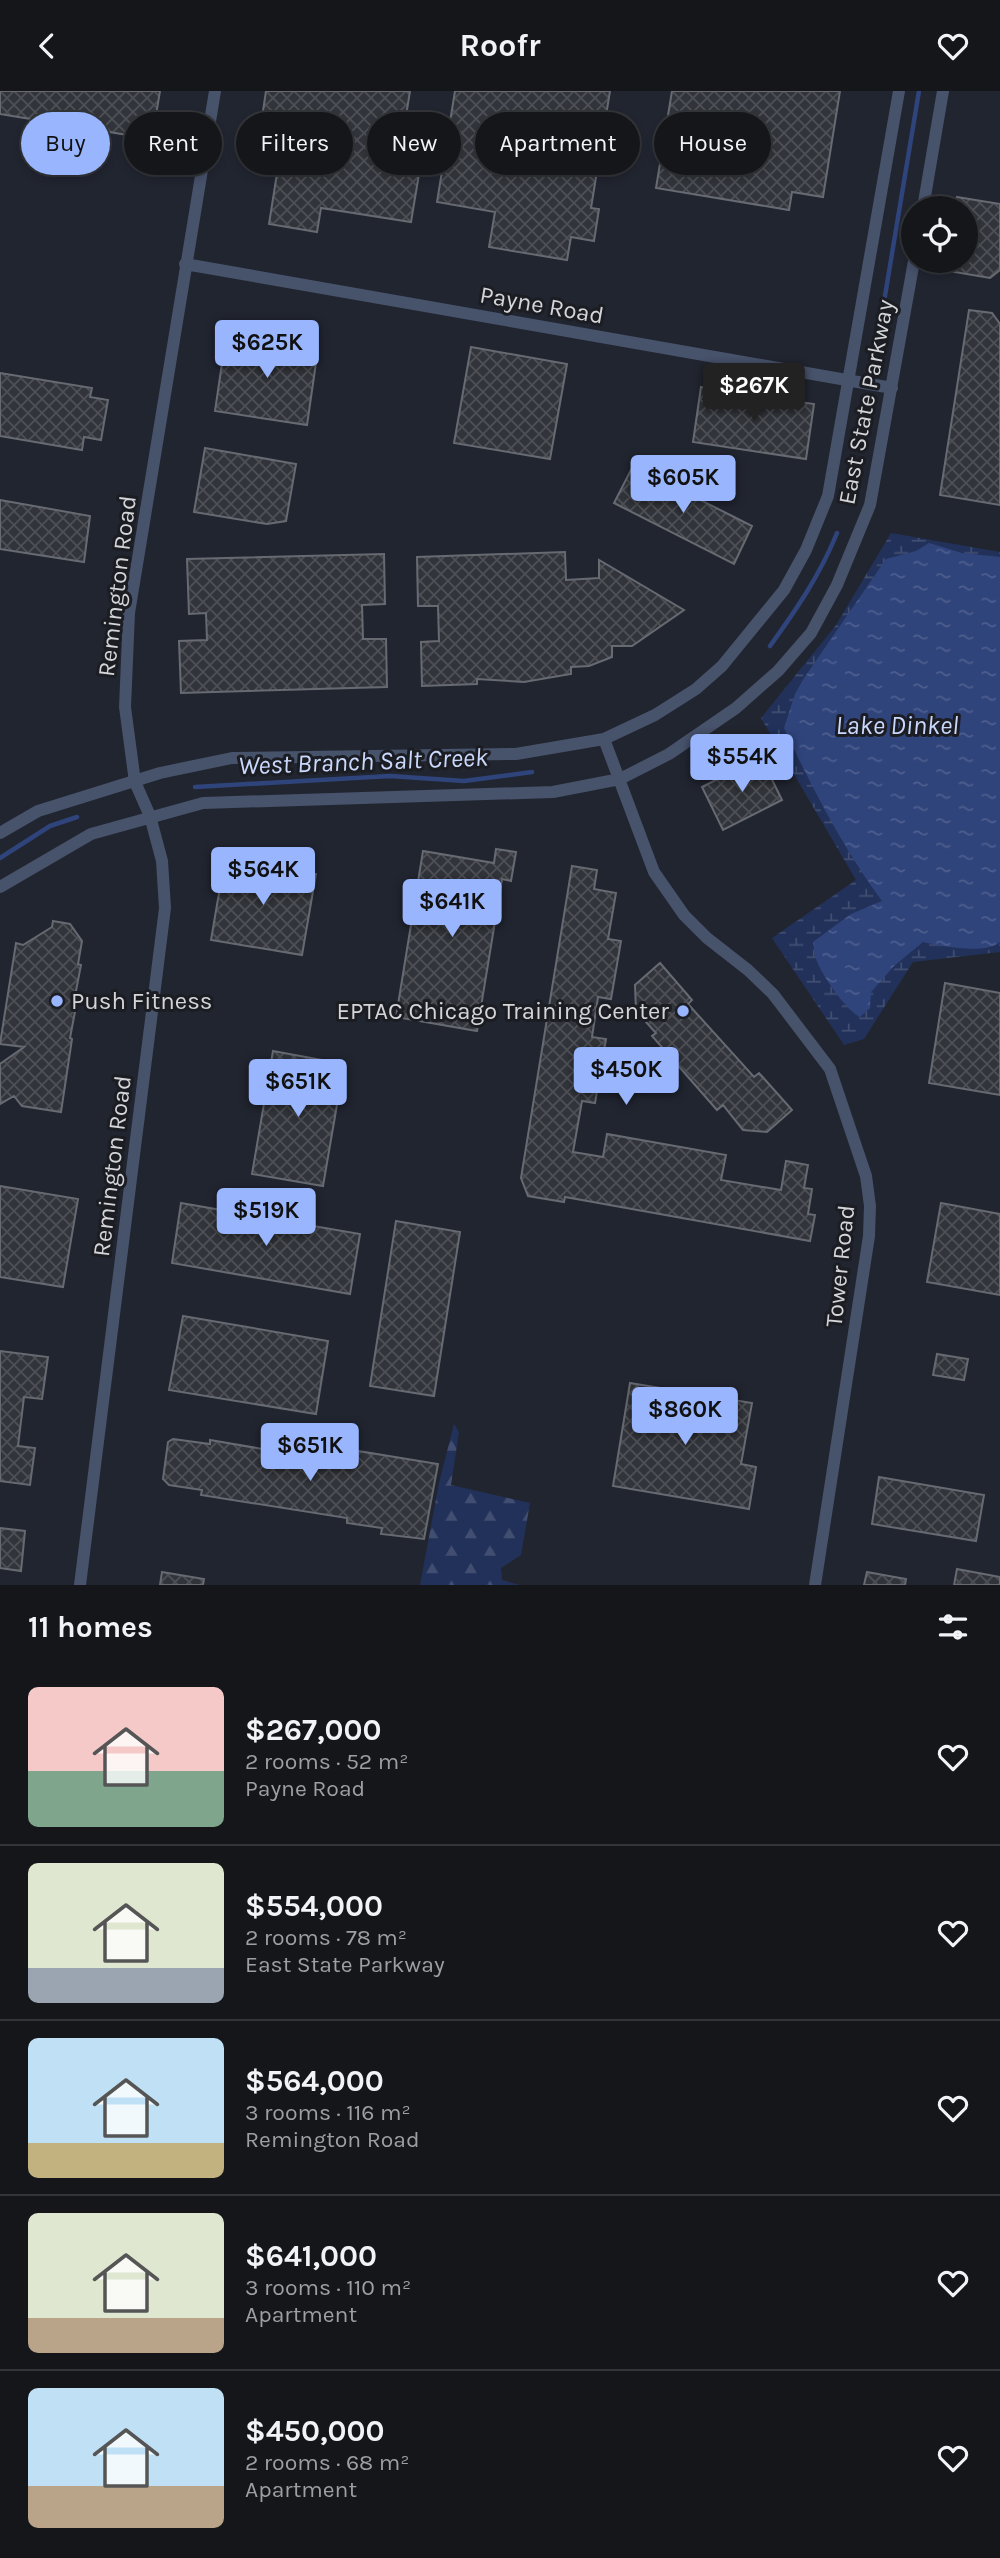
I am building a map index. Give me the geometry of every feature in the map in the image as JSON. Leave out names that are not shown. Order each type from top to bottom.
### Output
[{"type":"street","name":"Remington Road","points":[[80,1585],[165,908],[162,860],[150,816],[135,782],[125,707],[129,613],[215,91]]},
{"type":"street","name":"East State Parkway","points":[[0,833],[38,811],[160,773],[232,758],[516,754],[604,739],[655,715],[696,689],[722,666],[749,636],[785,590],[806,550],[828,496],[899,91]]},
{"type":"street","points":[[925,196],[943,91]]},
{"type":"street","name":"Payne Road","points":[[185,264],[892,388]]},
{"type":"street","name":"East State Parkway","points":[[0,887],[91,834],[203,803],[554,792],[620,779],[668,754],[736,708],[778,671],[811,633],[837,585],[870,505],[912,273]]},
{"type":"street","name":"Tower Road","points":[[604,739],[654,872],[684,915],[773,994],[830,1069],[866,1176],[870,1206],[869,1236],[815,1585]]},
{"type":"shaded area","points":[[0,91],[1000,91],[1000,1585],[0,1585]]},
{"type":"green space","name":"Lake Dinkel","points":[[891,533],[1000,552],[1000,952],[913,962],[864,1039],[844,1045],[772,938],[856,880],[761,718],[836,625]]},
{"type":"green space","points":[[454,1424],[459,1432],[451,1485],[530,1503],[521,1555],[501,1568],[502,1580],[520,1585],[420,1585],[439,1483]]},
{"type":"water","name":"Lake Dinkel","points":[[929,543],[962,553],[1000,557],[1000,942],[974,949],[923,942],[894,966],[871,992],[870,1008],[860,1017],[843,1001],[825,977],[816,959],[813,942],[851,914],[882,901],[829,817],[784,728],[795,694],[804,678],[886,559],[916,551]]},
{"type":"building","points":[[0,91],[160,91],[156,112],[124,112],[124,134],[110,132],[110,112],[21,112],[21,117],[0,114]]},
{"type":"building","points":[[266,91],[410,91],[407,112],[367,112],[367,175],[419,175],[411,222],[321,208],[317,232],[269,224],[277,175],[353,175],[353,112],[263,112]]},
{"type":"building","points":[[455,91],[610,91],[607,112],[475,112],[475,175],[596,175],[591,208],[599,209],[594,241],[571,237],[567,260],[489,247],[495,212],[437,202],[441,175],[461,175],[461,112],[452,112]]},
{"type":"building","points":[[672,91],[840,91],[823,197],[792,192],[789,210],[656,188],[658,175],[771,175],[771,112],[669,112]]},
{"type":"building","points":[[978,200],[1000,204],[1000,270],[990,278],[960,273],[978,273]]},
{"type":"building","points":[[969,310],[992,313],[1000,324],[1000,505],[940,495]]},
{"type":"building","points":[[226,336],[318,349],[307,425],[215,411]]},
{"type":"building","points":[[471,347],[567,364],[550,459],[454,443]]},
{"type":"building","points":[[0,373],[92,388],[90,397],[108,400],[101,440],[84,437],[82,450],[0,436]]},
{"type":"building","points":[[701,387],[814,404],[806,459],[693,442]]},
{"type":"building","points":[[205,448],[296,464],[286,521],[267,524],[194,512]]},
{"type":"building","points":[[633,466],[752,526],[734,564],[614,503]]},
{"type":"building","points":[[0,500],[90,516],[84,562],[0,549]]},
{"type":"building","points":[[565,552],[566,580],[599,578],[599,560],[684,610],[632,646],[612,646],[612,657],[589,666],[571,667],[571,674],[524,682],[477,679],[477,684],[422,686],[421,642],[439,641],[438,606],[418,606],[417,557]]},
{"type":"building","points":[[384,554],[385,604],[362,605],[363,639],[386,639],[387,687],[181,693],[179,641],[207,640],[206,613],[189,614],[187,559]]},
{"type":"building","points":[[761,757],[782,800],[723,830],[702,787]]},
{"type":"building","points":[[496,849],[516,852],[511,881],[502,879],[477,1031],[396,1017],[423,851],[494,863]]},
{"type":"building","points":[[225,858],[316,874],[302,955],[211,940]]},
{"type":"building","points":[[572,866],[597,870],[594,889],[616,893],[608,939],[621,941],[611,999],[598,997],[592,1037],[606,1039],[595,1103],[582,1101],[573,1152],[603,1157],[607,1134],[726,1155],[721,1180],[781,1190],[786,1161],[808,1165],[804,1188],[812,1189],[808,1214],[815,1215],[810,1241],[565,1197],[564,1202],[528,1196],[521,1178]]},
{"type":"building","points":[[53,921],[70,924],[82,941],[78,964],[81,965],[74,1001],[77,1001],[61,1112],[22,1106],[14,1096],[0,1104],[0,1064],[24,1047],[0,1044],[16,943],[23,945],[52,927]]},
{"type":"building","points":[[660,963],[692,1000],[688,1004],[754,1077],[759,1073],[792,1110],[767,1132],[743,1130],[723,1105],[717,1110],[652,1036],[656,1033],[636,1011],[635,985]]},
{"type":"building","points":[[945,983],[1000,993],[1000,1095],[929,1083]]},
{"type":"building","points":[[273,1051],[344,1064],[323,1186],[252,1174]]},
{"type":"building","points":[[0,1186],[78,1199],[63,1287],[0,1277]]},
{"type":"building","points":[[181,1203],[360,1234],[350,1294],[172,1263]]},
{"type":"building","points":[[941,1203],[1000,1214],[1000,1295],[927,1282]]},
{"type":"building","points":[[396,1221],[460,1232],[434,1396],[370,1386]]},
{"type":"building","points":[[183,1316],[328,1341],[316,1414],[169,1390]]},
{"type":"building","points":[[0,1351],[48,1357],[42,1399],[24,1397],[18,1446],[35,1448],[30,1485],[0,1481]]},
{"type":"building","points":[[937,1354],[968,1359],[964,1380],[933,1375]]},
{"type":"building","points":[[630,1383],[752,1403],[741,1464],[756,1467],[749,1509],[613,1486]]},
{"type":"building","points":[[173,1439],[210,1444],[210,1440],[356,1465],[358,1451],[438,1464],[424,1539],[381,1534],[382,1528],[347,1523],[347,1518],[201,1495],[202,1490],[169,1485],[163,1479],[168,1442]]},
{"type":"building","points":[[879,1477],[984,1495],[976,1541],[872,1524]]},
{"type":"building","points":[[0,1528],[25,1531],[21,1571],[0,1568]]},
{"type":"building","points":[[957,1569],[1000,1577],[1000,1585],[954,1585]]},
{"type":"building","points":[[162,1572],[204,1579],[203,1585],[160,1585]]},
{"type":"building","points":[[867,1572],[906,1579],[905,1585],[864,1585]]},
{"type":"waterway","points":[[879,332],[919,91]]},
{"type":"waterway","points":[[770,646],[807,592],[837,533]]},
{"type":"waterway","name":"West Branch Salt Creek","points":[[195,787],[390,776],[464,781],[532,772]]},
{"type":"waterway","name":"West Branch Salt Creek","points":[[0,858],[50,826],[77,817]]},
{"type":"place","name":"Push Fitness","points":[[57,1001]]},
{"type":"place","name":"EPTAC Chicago Training Center","points":[[683,1011]]}]
